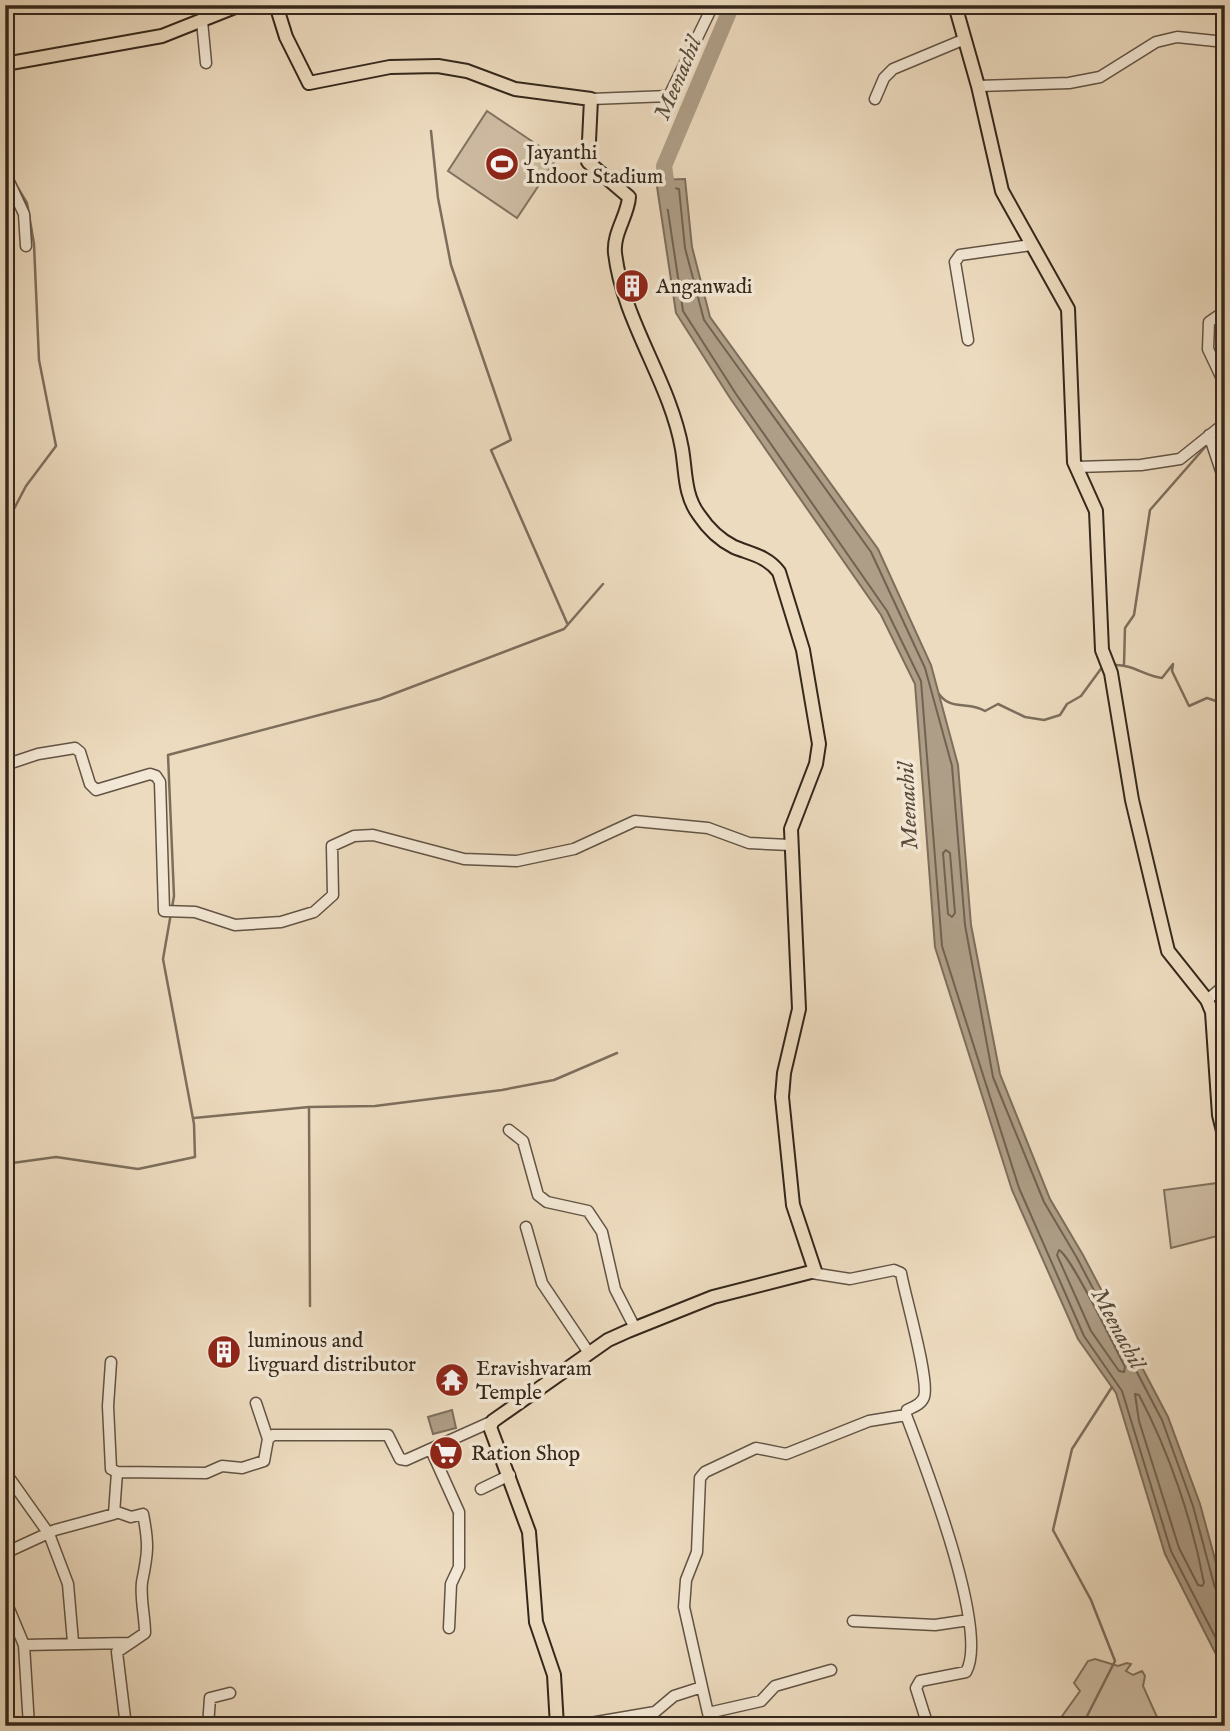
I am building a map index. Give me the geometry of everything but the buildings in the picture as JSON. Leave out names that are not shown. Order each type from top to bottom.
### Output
[{"type":"main road","points":[[5,64],[162,36],[240,5]]},
{"type":"main road","points":[[276,5],[286,37],[309,83],[390,67],[438,66],[477,74],[515,89],[591,99],[588,162],[629,197],[616,241],[616,258],[631,315],[673,414],[682,449],[688,495],[697,513],[717,535],[731,546],[772,562],[779,572],[803,650],[818,755],[796,814],[790,845],[799,1009],[784,1073],[782,1097],[793,1205],[816,1267],[812,1273],[713,1297],[635,1328],[589,1353],[526,1401],[494,1420],[490,1427],[529,1532],[536,1622],[554,1675],[558,1726]]},
{"type":"main road","points":[[955,5],[978,86],[1002,191],[1068,309],[1074,462],[1096,511],[1102,650],[1111,673],[1132,800],[1168,951],[1206,1000],[1212,1012],[1219,1115],[1225,1139]]},
{"type":"street","points":[[591,99],[669,96],[713,5]]},
{"type":"street","points":[[202,21],[206,64]]},
{"type":"street","points":[[978,86],[1069,83],[1100,77],[1156,42],[1177,37],[1225,42]]},
{"type":"street","points":[[875,99],[884,78],[893,69],[965,39]]},
{"type":"street","points":[[5,173],[24,214],[26,246]]},
{"type":"street","points":[[968,340],[955,262],[960,255],[1031,245]]},
{"type":"street","points":[[1225,311],[1209,322],[1208,349],[1225,385]]},
{"type":"street","points":[[1077,467],[1142,465],[1180,459],[1225,423]]},
{"type":"street","points":[[1209,435],[1225,483]]},
{"type":"street","points":[[1225,561],[1225,578]]},
{"type":"street","points":[[5,765],[38,754],[75,748],[80,752],[90,784],[96,790],[150,774],[156,775],[160,782],[170,912],[195,912],[235,925],[281,922],[314,912],[333,895],[332,846],[354,836],[373,835],[464,859],[517,861],[574,849],[635,821],[708,828],[749,843],[790,845]]},
{"type":"street","points":[[1206,1000],[1225,985]]},
{"type":"street","points":[[509,1130],[523,1141],[538,1195],[547,1202],[588,1211],[603,1232],[615,1289],[635,1328]]},
{"type":"street","points":[[526,1227],[537,1274],[589,1353]]},
{"type":"street","points":[[812,1273],[850,1279],[894,1270],[901,1273],[924,1375],[925,1395],[921,1403],[907,1410],[906,1415],[956,1565],[969,1620],[972,1662],[966,1672],[920,1681],[916,1688],[928,1726]]},
{"type":"street","points":[[111,1362],[109,1448],[111,1469],[117,1472],[206,1473],[222,1466],[256,1466],[267,1456],[268,1439],[256,1403]]},
{"type":"street","points":[[711,1726],[684,1607],[686,1580],[697,1552],[700,1478],[711,1466],[756,1448],[786,1454],[869,1421],[906,1415]]},
{"type":"street","points":[[268,1439],[273,1435],[388,1435],[400,1459],[414,1458],[494,1420]]},
{"type":"street","points":[[431,1450],[458,1512],[459,1567],[451,1584],[449,1628]]},
{"type":"street","points":[[5,1472],[49,1534],[68,1584],[73,1642]]},
{"type":"street","points":[[114,1511],[117,1472]]},
{"type":"street","points":[[481,1489],[510,1475]]},
{"type":"street","points":[[5,1553],[20,1544],[103,1518],[114,1511]]},
{"type":"street","points":[[114,1511],[131,1517],[143,1514],[147,1535],[148,1565],[142,1582],[145,1633],[117,1652],[126,1726]]},
{"type":"street","points":[[5,1608],[9,1609],[23,1645],[29,1726]]},
{"type":"street","points":[[853,1621],[935,1625],[969,1620]]},
{"type":"street","points":[[23,1645],[130,1643]]},
{"type":"street","points":[[708,1713],[761,1701],[775,1686],[831,1670]]},
{"type":"street","points":[[573,1726],[655,1712],[674,1696],[702,1686]]},
{"type":"street","points":[[208,1726],[210,1698],[230,1693]]},
{"type":"shaded area","name":"Jayanthi Indoor Stadium","points":[[487,111],[557,158],[517,218],[448,171]]},
{"type":"shaded area","points":[[1225,1182],[1225,1234],[1171,1248],[1164,1190]]},
{"type":"shaded area","points":[[1095,1659],[1118,1666],[1131,1664],[1126,1671],[1133,1675],[1142,1671],[1145,1676],[1143,1686],[1161,1726],[1055,1726],[1080,1691],[1074,1683],[1088,1661]]},
{"type":"water","points":[[685,179],[692,247],[710,317],[878,549],[931,665],[958,765],[971,925],[1000,1074],[1050,1199],[1083,1255],[1168,1417],[1200,1504],[1225,1596],[1225,1672],[1165,1554],[1116,1393],[1078,1339],[1012,1190],[935,947],[915,684],[881,615],[730,398],[676,313],[656,180]]},
{"type":"water","points":[[452,1410],[456,1428],[433,1434],[428,1417]]},
{"type":"waterway","name":"Meenachil","points":[[669,201],[664,166],[732,5]]},
{"type":"waterway","points":[[431,131],[438,198],[451,265],[511,440],[491,450],[567,623]]},
{"type":"waterway","points":[[5,160],[9,171]]},
{"type":"waterway","points":[[5,526],[26,486],[56,446],[39,360],[34,244],[27,203],[13,180]]},
{"type":"waterway","points":[[1124,665],[1125,628],[1134,615],[1150,510],[1206,446]]},
{"type":"waterway","points":[[5,1164],[56,1157],[138,1169],[195,1157],[194,1124],[163,959],[174,896],[168,755],[380,699],[564,629],[603,584]]},
{"type":"waterway","points":[[1114,665],[1127,666],[1162,678],[1173,664],[1172,671],[1189,706],[1207,698],[1225,704]]},
{"type":"waterway","points":[[939,694],[955,704],[985,711],[998,704],[1025,717],[1044,720],[1060,715],[1067,704],[1081,696],[1103,666]]},
{"type":"waterway","points":[[194,1118],[309,1107],[375,1106],[502,1090],[554,1080],[617,1053]]},
{"type":"waterway","points":[[309,1107],[310,1306]]},
{"type":"waterway","points":[[1082,1726],[1115,1661],[1091,1600],[1053,1530],[1072,1449],[1112,1387]]},
{"type":"place","name":"Jayanthi Indoor Stadium","points":[[502,164]]},
{"type":"place","name":"Anganwadi","points":[[632,286]]},
{"type":"place","name":"luminous and livguard distributor","points":[[224,1352]]},
{"type":"place","name":"Eravishvaram Temple","points":[[452,1380]]},
{"type":"place","name":"Ration Shop","points":[[446,1453]]}]
